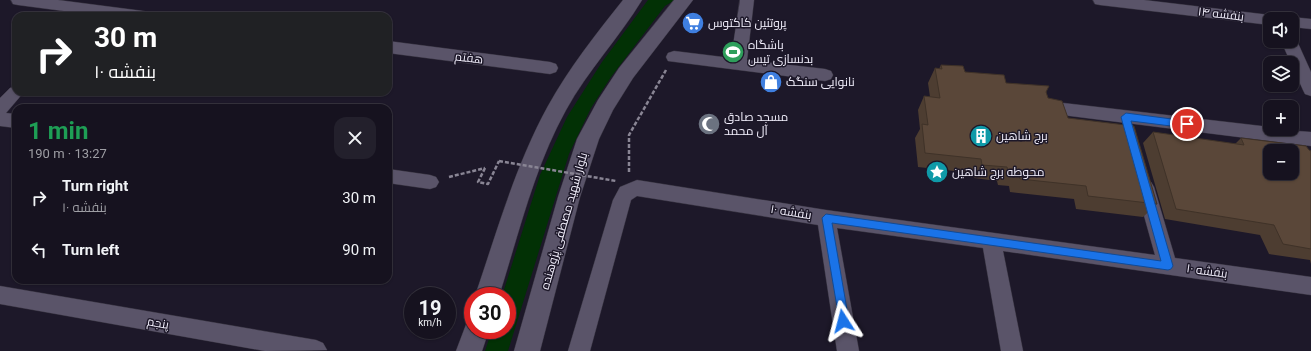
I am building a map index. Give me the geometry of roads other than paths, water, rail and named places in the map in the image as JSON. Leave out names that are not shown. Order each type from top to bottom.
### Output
[{"type":"main road","points":[[490,287],[521,190],[546,128],[573,82],[633,0]]},
{"type":"main road","name":"بلوار شهید مصطفی پژوهنده","points":[[527,351],[569,197],[588,140],[605,106],[626,73],[683,2]]},
{"type":"main road","points":[[469,351],[473,339]]},
{"type":"street","points":[[18,0],[118,12]]},
{"type":"street","points":[[738,65],[748,0]]},
{"type":"street","name":"بنفشه ۱۴","points":[[1100,0],[1263,19]]},
{"type":"street","points":[[1299,23],[1311,24]]},
{"type":"street","name":"هفتم","points":[[392,48],[550,68]]},
{"type":"street","points":[[1292,48],[1311,90]]},
{"type":"street","points":[[674,57],[825,75]]},
{"type":"street","points":[[0,109],[12,96]]},
{"type":"street","points":[[1046,107],[1128,124],[1311,139]]},
{"type":"street","points":[[0,119],[12,120]]},
{"type":"street","points":[[1140,168],[1168,266]]},
{"type":"street","points":[[392,177],[430,182]]},
{"type":"street","name":"بنفشه ۱۰","points":[[578,351],[622,200],[626,192],[637,188],[991,242],[1311,286]]},
{"type":"street","points":[[826,218],[848,351]]},
{"type":"street","points":[[991,242],[1012,351]]},
{"type":"street","name":"پنجم","points":[[0,295],[316,350]]},
{"type":"place","name":"پروتئین کاکتوس","points":[[693,23]]},
{"type":"place","name":"باشگاه بدنسازی تیس","points":[[733,52]]},
{"type":"place","name":"نانوایی سنگک","points":[[771,82]]},
{"type":"place","name":"مسجد صادق آل محمد","points":[[709,124]]},
{"type":"place","name":"برج شاهین","points":[[981,136]]},
{"type":"place","name":"محوطه برج شاهین","points":[[937,172]]}]
